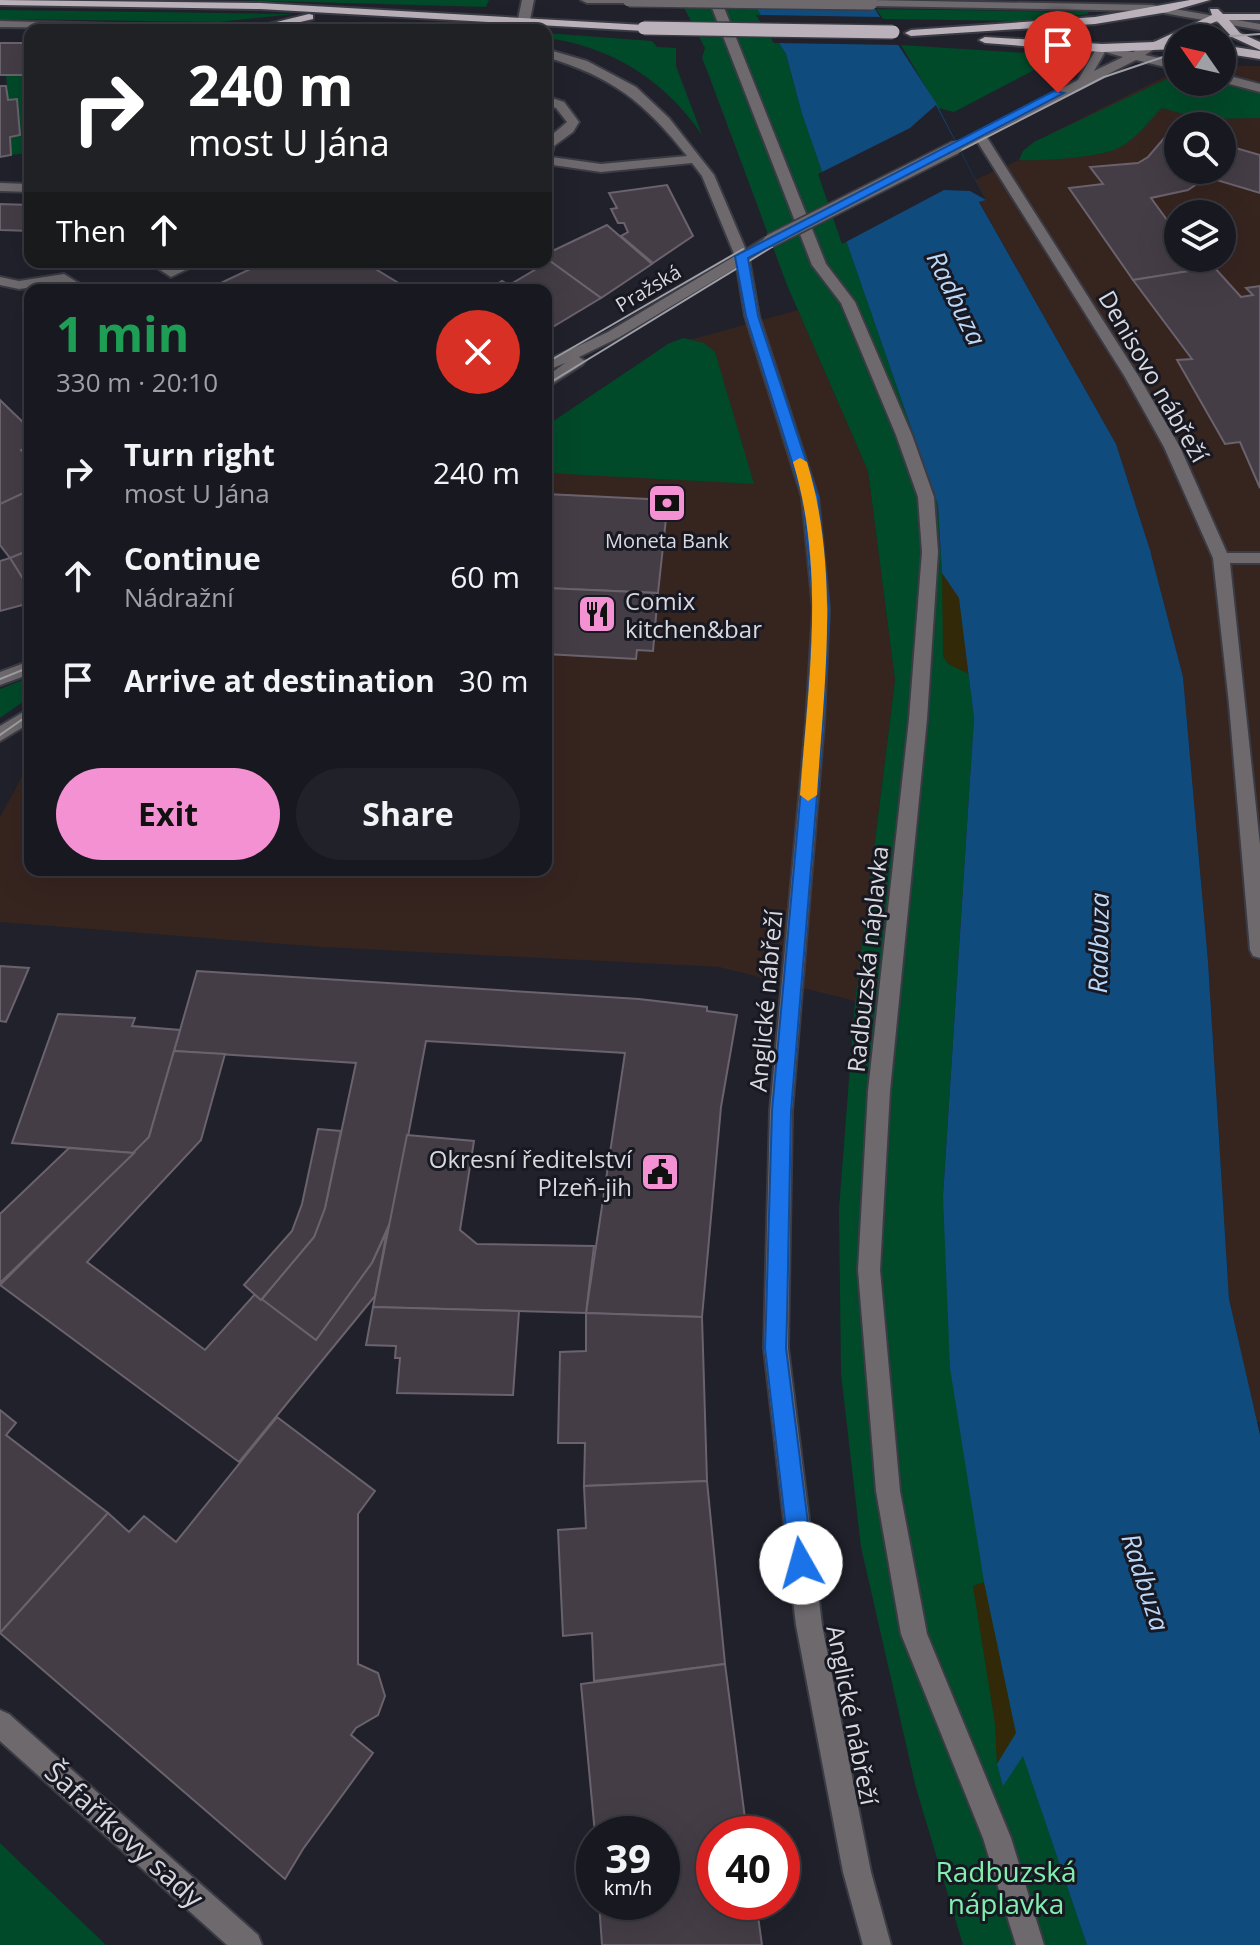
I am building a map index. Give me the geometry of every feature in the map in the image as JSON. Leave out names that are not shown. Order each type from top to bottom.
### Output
[{"type":"main road","points":[[911,33],[1065,26],[1207,0],[1217,17],[1236,35],[1260,46]]},
{"type":"main road","points":[[1217,17],[1224,0]]},
{"type":"main road","points":[[0,2],[349,10],[644,28],[893,32],[1102,48],[1164,45]]},
{"type":"main road","points":[[1102,48],[1156,8]]},
{"type":"main road","points":[[280,24],[349,10]]},
{"type":"main road","points":[[1155,45],[1217,17],[1260,17]]},
{"type":"main road","points":[[1236,51],[1260,55]]},
{"type":"street","points":[[520,24],[528,0]]},
{"type":"street","points":[[587,0],[1156,8],[1260,27]]},
{"type":"street","name":"Radbuzská náplavka","points":[[715,0],[819,265],[848,302],[904,435],[926,497],[929,596],[879,1091],[869,1270],[888,1491],[914,1634],[997,1838],[1030,1945]]},
{"type":"street","points":[[0,24],[24,25]]},
{"type":"street","name":"Pražská","points":[[552,364],[613,335],[770,241],[1155,45]]},
{"type":"street","points":[[1084,79],[1102,48],[1164,62]]},
{"type":"street","name":"Anglické nábřeží","points":[[552,55],[583,64],[632,90],[665,121],[708,175],[742,256],[752,316],[810,497],[821,609],[815,723],[781,1111],[776,1348],[809,1625],[857,1872],[877,1945]]},
{"type":"street","points":[[1236,82],[1260,88]]},
{"type":"street","points":[[552,102],[560,105],[573,122],[569,129],[552,141]]},
{"type":"street","name":"Denisovo nábřeží","points":[[979,135],[1172,447],[1221,558],[1238,704],[1260,950]]},
{"type":"street","points":[[552,161],[565,166],[602,169],[694,159]]},
{"type":"street","points":[[0,187],[24,188]]},
{"type":"street","points":[[164,268],[171,273],[182,268]]},
{"type":"street","points":[[0,281],[19,285],[53,277],[64,278],[74,284]]},
{"type":"street","points":[[552,380],[613,335]]},
{"type":"street","points":[[1221,558],[1260,558]]},
{"type":"street","points":[[0,679],[24,669]]},
{"type":"street","points":[[0,735],[24,718]]},
{"type":"street","name":"Šafaříkovy sady","points":[[0,1723],[248,1945]]},
{"type":"shaded area","points":[[1236,66],[1260,66],[1260,1422],[1256,1422],[1229,1299],[1208,962],[1183,677],[1150,550],[1116,444],[979,201],[986,199],[975,180],[1019,160],[1023,151],[1034,142],[1162,78],[1164,96],[1236,96]]},
{"type":"shaded area","points":[[798,310],[868,471],[895,680],[855,1001],[719,967],[322,947],[0,922],[0,817],[24,773],[24,876],[552,876],[552,422],[673,341],[693,339]]},
{"type":"green space","points":[[239,0],[489,0],[486,7]]},
{"type":"green space","name":"Radbuzská náplavka","points":[[680,0],[751,0],[786,54],[802,114],[938,505],[942,573],[959,597],[974,718],[943,1196],[1016,1733],[1087,1945],[963,1945],[916,1788],[861,1547],[841,1374],[839,1209],[855,1001],[895,680],[868,471],[787,285],[702,58],[705,48]]},
{"type":"green space","points":[[876,9],[1089,14],[1022,21],[883,19]]},
{"type":"green space","points":[[0,10],[294,14],[219,22],[0,19]]},
{"type":"green space","points":[[552,33],[652,41],[657,47],[676,48],[676,66],[702,135],[672,98],[635,69],[570,42],[552,39]]},
{"type":"green space","points":[[901,45],[1059,57],[954,112],[938,108]]},
{"type":"green space","points":[[6,75],[24,75],[24,154],[11,155],[10,137],[20,135],[17,99],[8,100]]},
{"type":"green space","points":[[1164,80],[1164,96],[1236,96],[1236,88],[1260,93],[1260,118],[1236,118],[1236,112],[1176,112],[1162,108],[1121,147],[1093,155],[1019,160],[1023,151],[1034,142]]},
{"type":"green space","points":[[683,338],[704,343],[715,352],[754,484],[552,473],[552,422],[668,344]]},
{"type":"green space","points":[[24,679],[24,701],[0,718],[0,689]]},
{"type":"green space","points":[[0,1843],[106,1945],[0,1945]]},
{"type":"sand","points":[[942,573],[959,597],[969,674],[948,664],[943,656]]},
{"type":"sand","points":[[984,1582],[1016,1733],[997,1764],[995,1724],[973,1586]]},
{"type":"water","name":"Radbuza","points":[[751,0],[869,0],[936,103],[986,200],[979,202],[1116,444],[1150,550],[1183,677],[1208,962],[1229,1299],[1260,1435],[1260,1945],[1087,1945],[1023,1756],[1003,1786],[997,1764],[1016,1733],[984,1582],[950,1368],[943,1196],[974,718],[959,598],[942,573],[938,505],[802,114],[786,54]]},
{"type":"pier","points":[[756,15],[881,17],[901,45],[774,43]]},
{"type":"pier","points":[[936,105],[986,200],[970,191],[944,190],[842,244],[818,174],[910,128]]},
{"type":"building","points":[[0,43],[24,43],[24,75],[0,75]]},
{"type":"building","points":[[0,86],[6,86],[8,100],[17,99],[20,135],[10,137],[11,155],[0,157]]},
{"type":"building","points":[[1164,138],[1164,184],[1197,184],[1188,190],[1151,198],[1164,216],[1164,272],[1183,272],[1133,280],[1069,188],[1103,184],[1090,167],[1138,163],[1148,157]]},
{"type":"building","points":[[1236,148],[1260,155],[1260,193],[1230,184],[1236,184]]},
{"type":"building","points":[[667,185],[693,236],[653,263],[621,236],[628,232],[624,223],[618,223],[611,209],[617,208],[609,193]]},
{"type":"building","points":[[0,204],[24,205],[24,231],[0,230]]},
{"type":"building","points":[[607,225],[652,264],[601,298],[552,262],[552,251]]},
{"type":"building","points":[[552,262],[601,298],[552,327],[552,284],[511,284],[538,268],[552,268]]},
{"type":"building","points":[[252,268],[374,268],[400,284],[219,284]]},
{"type":"building","points":[[1183,272],[1218,272],[1241,297],[1253,295],[1246,288],[1260,286],[1260,488],[1240,442],[1225,444],[1177,360],[1192,359],[1133,280]]},
{"type":"building","points":[[0,400],[24,423],[24,449],[21,450],[24,453],[24,493],[0,504]]},
{"type":"building","points":[[24,493],[24,552],[10,558],[0,545],[0,504]]},
{"type":"building","points":[[552,494],[668,500],[658,593],[552,588]]},
{"type":"building","points":[[24,552],[24,580],[10,558]]},
{"type":"building","points":[[10,558],[24,580],[24,605],[0,611],[0,561]]},
{"type":"building","points":[[552,588],[658,593],[653,651],[637,650],[636,659],[552,654]]},
{"type":"building","points":[[0,966],[29,968],[6,1022],[0,1021]]},
{"type":"building","name":"Okresní ředitelství Plzeň-jih","points":[[197,971],[639,999],[707,1007],[707,1011],[737,1015],[721,1107],[702,1317],[586,1313],[625,1053],[426,1041],[393,1216],[372,1263],[316,1340],[261,1300],[314,1237],[325,1208],[356,1063],[174,1051]]},
{"type":"building","points":[[58,1014],[135,1018],[132,1026],[180,1030],[149,1137],[134,1153],[12,1143]]},
{"type":"building","points":[[174,1051],[225,1054],[201,1140],[87,1262],[205,1350],[255,1294],[316,1340],[372,1263],[387,1231],[375,1296],[239,1462],[0,1285],[149,1137]]},
{"type":"building","points":[[318,1129],[341,1131],[325,1208],[314,1237],[261,1300],[244,1285],[292,1231],[302,1204]]},
{"type":"building","points":[[407,1135],[474,1141],[460,1230],[477,1244],[594,1246],[586,1313],[373,1307]]},
{"type":"building","points":[[69,1148],[134,1153],[0,1283],[0,1214]]},
{"type":"building","points":[[373,1307],[519,1311],[513,1395],[397,1393],[400,1358],[395,1358],[396,1346],[366,1345]]},
{"type":"building","points":[[586,1313],[702,1317],[707,1481],[584,1486],[585,1443],[558,1443],[560,1352],[586,1351]]},
{"type":"building","points":[[0,1410],[16,1423],[6,1435],[108,1513],[0,1633]]},
{"type":"building","points":[[277,1417],[375,1491],[358,1514],[358,1664],[378,1673],[385,1696],[378,1715],[356,1728],[351,1735],[373,1753],[303,1849],[285,1879],[0,1633],[108,1513],[129,1532],[144,1516],[176,1542]]},
{"type":"building","points":[[707,1481],[725,1664],[594,1681],[592,1633],[563,1636],[558,1530],[586,1528],[584,1486]]},
{"type":"building","points":[[725,1664],[745,1816],[696,1816],[696,1920],[759,1920],[762,1945],[602,1945],[600,1920],[680,1920],[680,1816],[593,1816],[581,1684]]},
{"type":"tram line","points":[[1236,36],[1260,34]]},
{"type":"tram line","points":[[552,381],[772,247],[1104,77],[1164,57]]},
{"type":"tram line","points":[[552,360],[743,249]]},
{"type":"tram line","points":[[0,679],[24,669]]},
{"type":"tram line","points":[[0,735],[24,718]]},
{"type":"slow traffic","points":[[800,462],[810,497],[821,609],[808,795]]},
{"type":"place","name":"Moneta Bank","points":[[667,503]]},
{"type":"place","name":"Comix kitchen&bar","points":[[597,614]]},
{"type":"place","name":"Okresní ředitelství Plzeň-jih","points":[[660,1172]]},
{"type":"route","points":[[801,1563],[776,1348],[776,1318],[781,1111],[815,723],[821,609],[810,497],[752,316],[742,256],[1058,93]]}]
